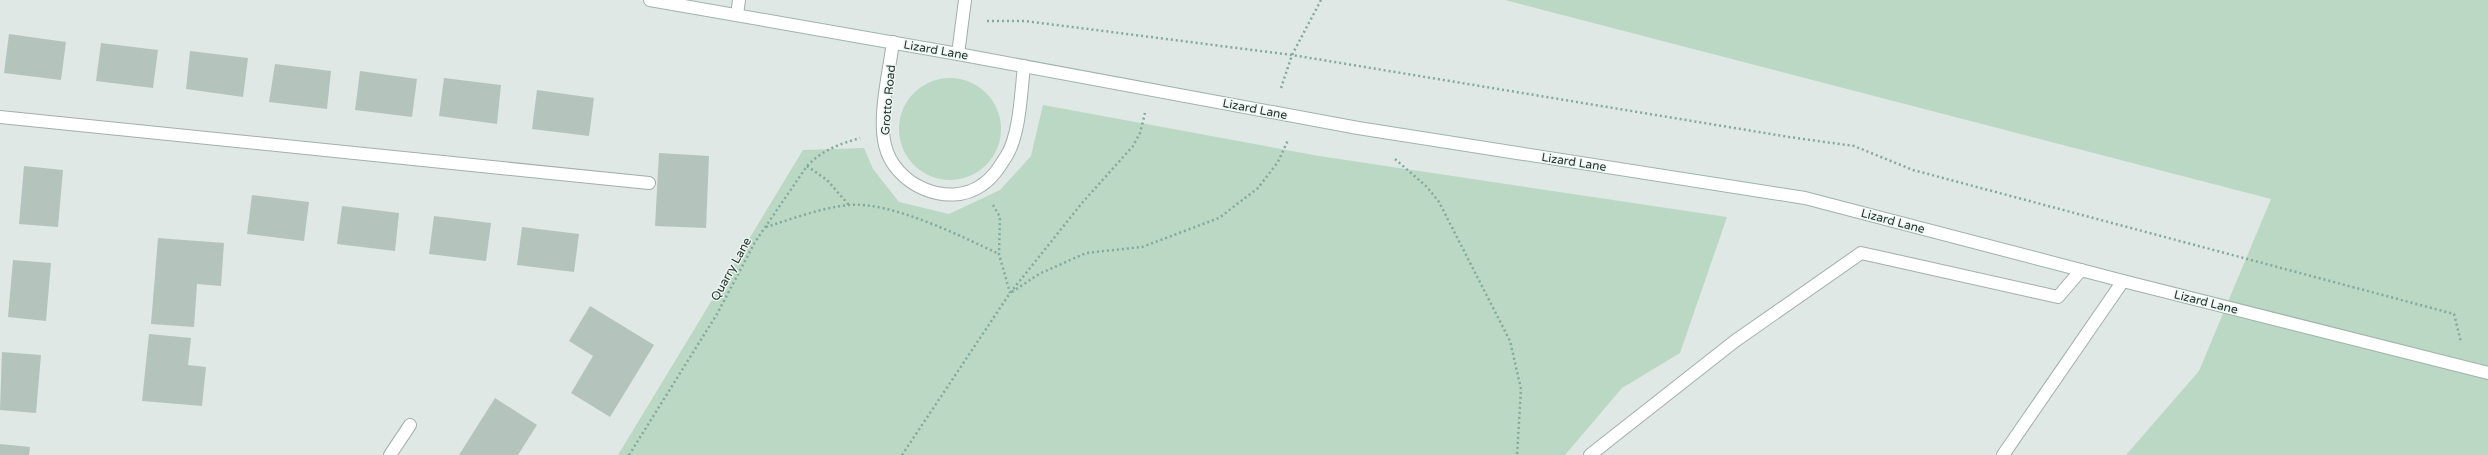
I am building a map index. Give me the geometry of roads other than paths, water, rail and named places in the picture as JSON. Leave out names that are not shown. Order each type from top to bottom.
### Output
[{"type":"street","name":"Lizard Lane","points":[[650,0],[893,42],[1358,128],[1805,198],[2123,281],[2488,373]]},
{"type":"street","points":[[736,15],[739,0]]},
{"type":"street","points":[[958,54],[965,0]]},
{"type":"street","name":"Grotto Road","points":[[893,42],[883,130],[890,159],[902,174],[915,185],[932,192],[950,195],[967,193],[982,185],[996,173],[1008,153],[1015,133],[1024,66]]},
{"type":"street","points":[[0,117],[648,182]]},
{"type":"street","points":[[1590,455],[1735,341],[1861,253],[2058,297],[2081,270]]},
{"type":"street","points":[[2003,455],[2123,281]]},
{"type":"street","points":[[390,455],[410,425]]}]
